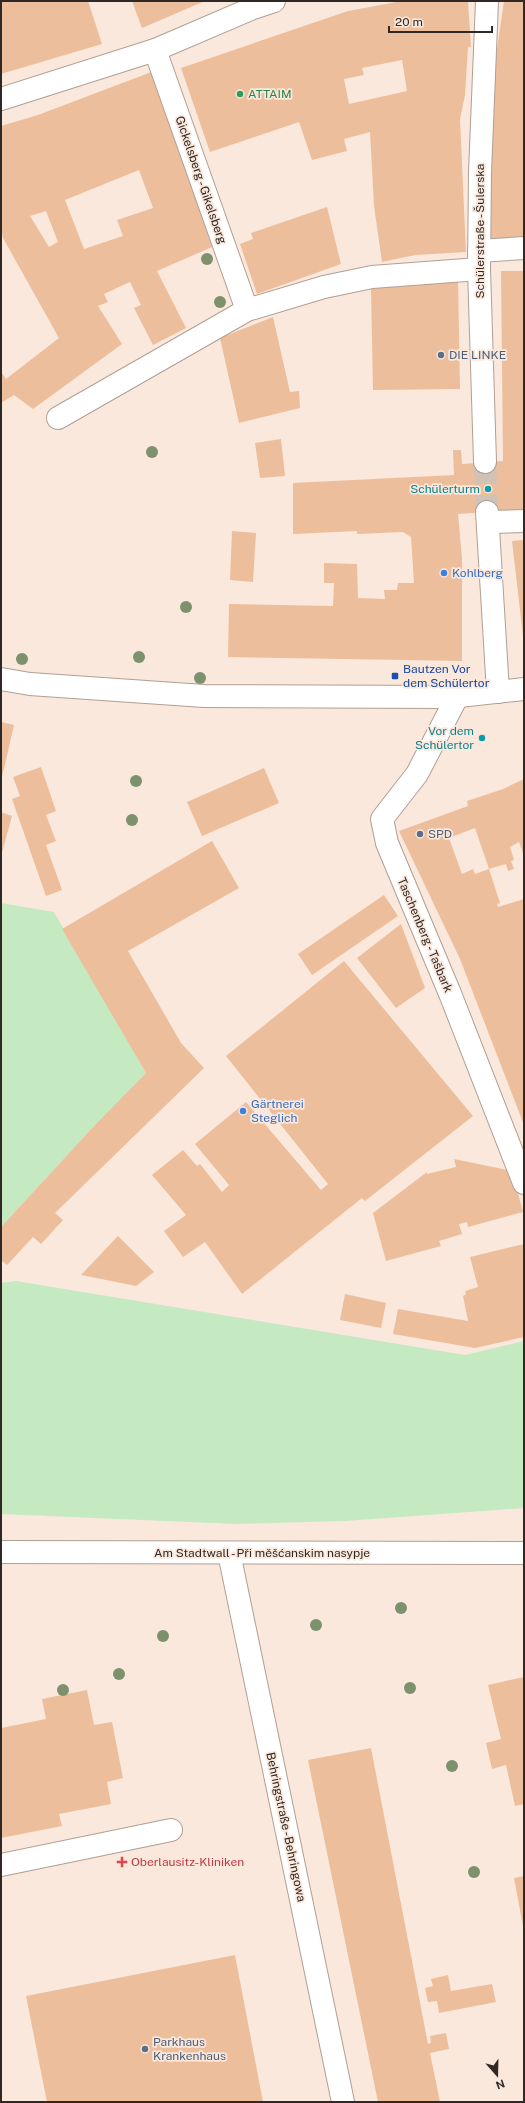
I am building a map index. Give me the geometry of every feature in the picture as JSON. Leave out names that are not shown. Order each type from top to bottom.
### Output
[{"type":"street","points":[[1,99],[155,50],[252,4],[274,1]]},
{"type":"street","name":"Schülerstraße - Šulerska","points":[[485,462],[479,260],[480,172],[487,1]]},
{"type":"street","name":"Gickelsberg - Gikelsberg","points":[[155,50],[247,310]]},
{"type":"street","points":[[58,418],[247,310],[324,287],[372,277],[479,260],[524,248]]},
{"type":"street","points":[[498,692],[488,517],[524,521]]},
{"type":"street","points":[[1,679],[30,684],[204,696],[456,697],[524,689]]},
{"type":"street","name":"Taschenberg - Tašbark","points":[[456,697],[417,774],[382,819],[387,843],[451,996],[524,1183]]},
{"type":"street","name":"Am Stadtwall - Při měšćanskim nasypje","points":[[1,1552],[524,1553]]},
{"type":"street","name":"Behringstraße - Behringowa","points":[[229,1553],[343,2102]]},
{"type":"street","points":[[1,1865],[171,1830]]},
{"type":"green space","points":[[1,903],[54,912],[146,1073],[95,1125],[1,1227]]},
{"type":"green space","points":[[16,1281],[465,1355],[524,1341],[524,1508],[345,1521],[236,1524],[1,1514],[1,1283]]},
{"type":"building","points":[[1,1],[88,1],[102,44],[1,74]]},
{"type":"building","points":[[132,1],[205,1],[142,28]]},
{"type":"building","points":[[402,1],[468,1],[471,47],[468,47],[465,95],[460,119],[466,252],[415,255],[382,262],[374,206],[370,132],[344,139],[347,151],[312,160],[299,122],[210,152],[181,68],[348,11]],"holes":[[[402,60],[407,91],[349,104],[344,79],[364,75],[362,68]]]},
{"type":"building","points":[[504,1],[524,1],[524,240],[490,243],[491,90]]},
{"type":"building","points":[[154,71],[212,247],[157,271],[186,328],[153,345],[134,308],[141,305],[130,282],[104,294],[108,302],[98,306],[122,344],[33,409],[14,395],[1,403],[1,372],[6,379],[59,338],[3,238],[1,227],[1,126],[38,115]],"holes":[[[139,170],[153,208],[117,220],[123,236],[84,249],[65,200]],[[46,211],[58,242],[49,247],[30,216]]]},
{"type":"building","points":[[327,207],[341,264],[257,294],[240,244],[253,239],[251,233]]},
{"type":"building","points":[[501,271],[524,271],[524,513],[514,513],[514,510],[458,514],[462,558],[462,661],[228,657],[229,604],[333,606],[334,583],[324,583],[324,563],[357,564],[358,598],[385,599],[384,590],[397,590],[398,583],[414,583],[411,537],[403,532],[357,534],[357,531],[293,534],[293,483],[454,475],[453,450],[461,450],[462,464],[503,461]]},
{"type":"building","points":[[458,279],[460,389],[373,390],[371,289]]},
{"type":"building","points":[[273,317],[290,392],[299,391],[300,408],[239,423],[220,338]]},
{"type":"building","points":[[281,439],[285,476],[260,478],[255,443]]},
{"type":"building","points":[[232,531],[256,533],[253,582],[230,580]]},
{"type":"building","points":[[524,540],[524,636],[523,636],[512,541]]},
{"type":"building","points":[[1,722],[14,725],[2,777],[1,777]]},
{"type":"building","points":[[41,767],[56,811],[46,815],[56,841],[46,845],[62,890],[46,896],[12,799],[20,796],[13,777]]},
{"type":"building","points":[[264,768],[279,803],[202,836],[187,802]]},
{"type":"building","points":[[524,779],[524,856],[519,842],[510,847],[514,860],[511,861],[514,869],[508,871],[506,864],[489,869],[500,903],[497,904],[498,907],[524,899],[524,1125],[460,959],[399,831],[468,806],[467,801],[503,789]],"holes":[[[475,828],[489,869],[475,874],[473,869],[462,874],[449,838]]]},
{"type":"building","points":[[1,812],[12,816],[1,856]]},
{"type":"building","points":[[212,841],[239,888],[128,951],[181,1043],[204,1068],[55,1213],[63,1220],[41,1244],[33,1237],[7,1265],[1,1260],[1,1227],[95,1125],[146,1073],[62,929]]},
{"type":"building","points":[[384,895],[398,916],[312,975],[298,954]]},
{"type":"building","points":[[401,924],[425,988],[396,1008],[357,958]]},
{"type":"building","points":[[344,961],[473,1116],[365,1201],[362,1198],[242,1294],[205,1242],[183,1257],[164,1231],[186,1215],[152,1175],[183,1150],[197,1166],[200,1164],[222,1192],[229,1185],[195,1144],[246,1102],[321,1190],[328,1184],[226,1056]]},
{"type":"building","points":[[454,1159],[512,1171],[523,1212],[468,1227],[467,1222],[459,1224],[462,1234],[439,1241],[441,1246],[386,1261],[373,1213],[427,1172],[427,1174],[456,1167]]},
{"type":"building","points":[[118,1236],[154,1272],[136,1286],[81,1275]]},
{"type":"building","points":[[524,1244],[524,1337],[475,1348],[393,1334],[398,1309],[468,1321],[463,1296],[466,1294],[465,1291],[478,1287],[470,1257]]},
{"type":"building","points":[[345,1294],[386,1303],[381,1328],[340,1320]]},
{"type":"building","points":[[524,1677],[524,1804],[515,1806],[506,1765],[492,1769],[486,1743],[501,1739],[488,1685]]},
{"type":"building","points":[[87,1690],[94,1725],[112,1722],[123,1778],[107,1782],[111,1804],[59,1814],[62,1826],[1,1838],[1,1728],[46,1719],[42,1699]]},
{"type":"building","points":[[371,1748],[428,2044],[431,2043],[430,2036],[446,2033],[449,2049],[430,2053],[440,2102],[378,2102],[308,1760]]},
{"type":"building","points":[[524,1876],[524,1926],[523,1926],[514,1878]]},
{"type":"building","name":"Parkhaus Krankenhaus","points":[[235,1955],[263,2102],[47,2102],[26,1996]]},
{"type":"building","points":[[448,1975],[451,1991],[492,1984],[496,2002],[439,2013],[437,2001],[428,2002],[425,1988],[433,1986],[431,1979]]},
{"type":"tunnel","points":[[485,462],[487,512]]},
{"type":"place","name":"ATTAIM","points":[[240,94]]},
{"type":"place","name":"DIE LINKE","points":[[441,355]]},
{"type":"place","name":"Schülerturm","points":[[488,489]]},
{"type":"place","name":"Kohlberg","points":[[444,573]]},
{"type":"place","name":"Bautzen Vor dem Schülertor","points":[[395,676]]},
{"type":"place","name":"Vor dem Schülertor","points":[[482,738]]},
{"type":"place","name":"SPD","points":[[420,834]]},
{"type":"place","name":"Gärtnerei Steglich","points":[[243,1111]]},
{"type":"place","name":"Oberlausitz-Kliniken","points":[[122,1862]]},
{"type":"place","name":"Parkhaus Krankenhaus","points":[[145,2049]]}]
